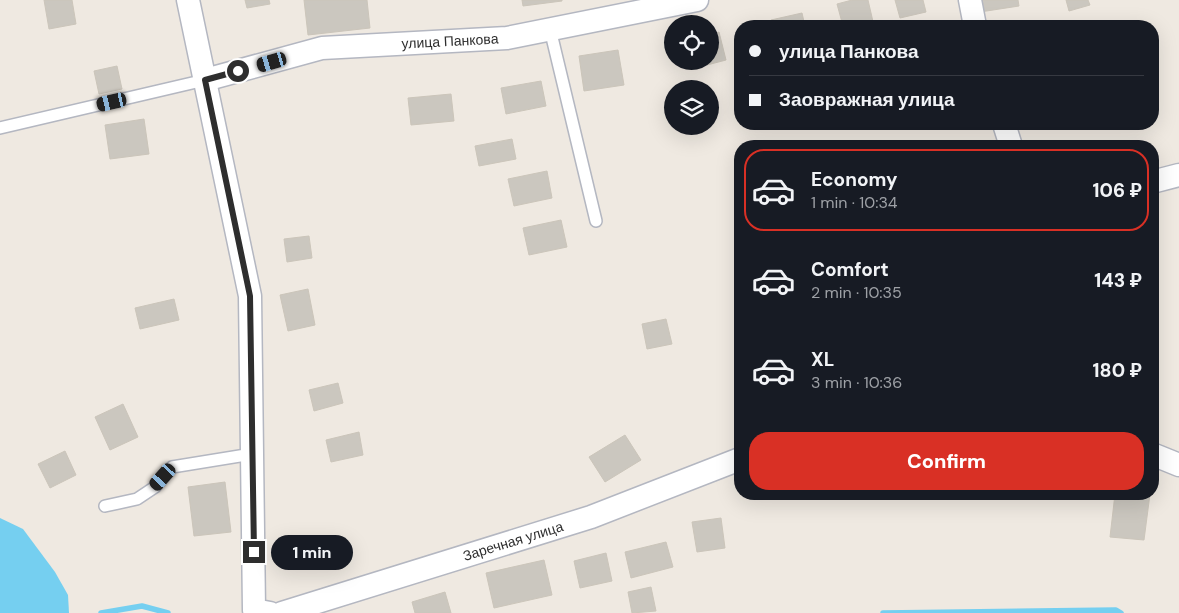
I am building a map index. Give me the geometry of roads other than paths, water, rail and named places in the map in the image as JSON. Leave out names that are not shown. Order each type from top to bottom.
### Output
[{"type":"street","points":[[188,0],[250,296],[252,454],[262,612]]},
{"type":"street","name":"улица Панкова","points":[[205,80],[322,48],[507,38],[697,0]]},
{"type":"street","points":[[970,0],[973,20]]},
{"type":"street","points":[[1159,180],[1179,175]]},
{"type":"street","points":[[1159,457],[1179,465]]},
{"type":"street","name":"Заречная улица","points":[[282,613],[591,517],[734,461]]},
{"type":"lane","points":[[550,29],[596,222]]},
{"type":"lane","points":[[0,128],[205,80]]},
{"type":"lane","points":[[105,506],[136,499],[154,487],[172,467],[252,454]]},
{"type":"water","points":[[0,518],[23,529],[55,572],[68,595],[69,613],[0,613]]},
{"type":"waterway","points":[[101,613],[142,606],[168,613]]},
{"type":"waterway","points":[[883,613],[1116,610],[1121,613]]}]
